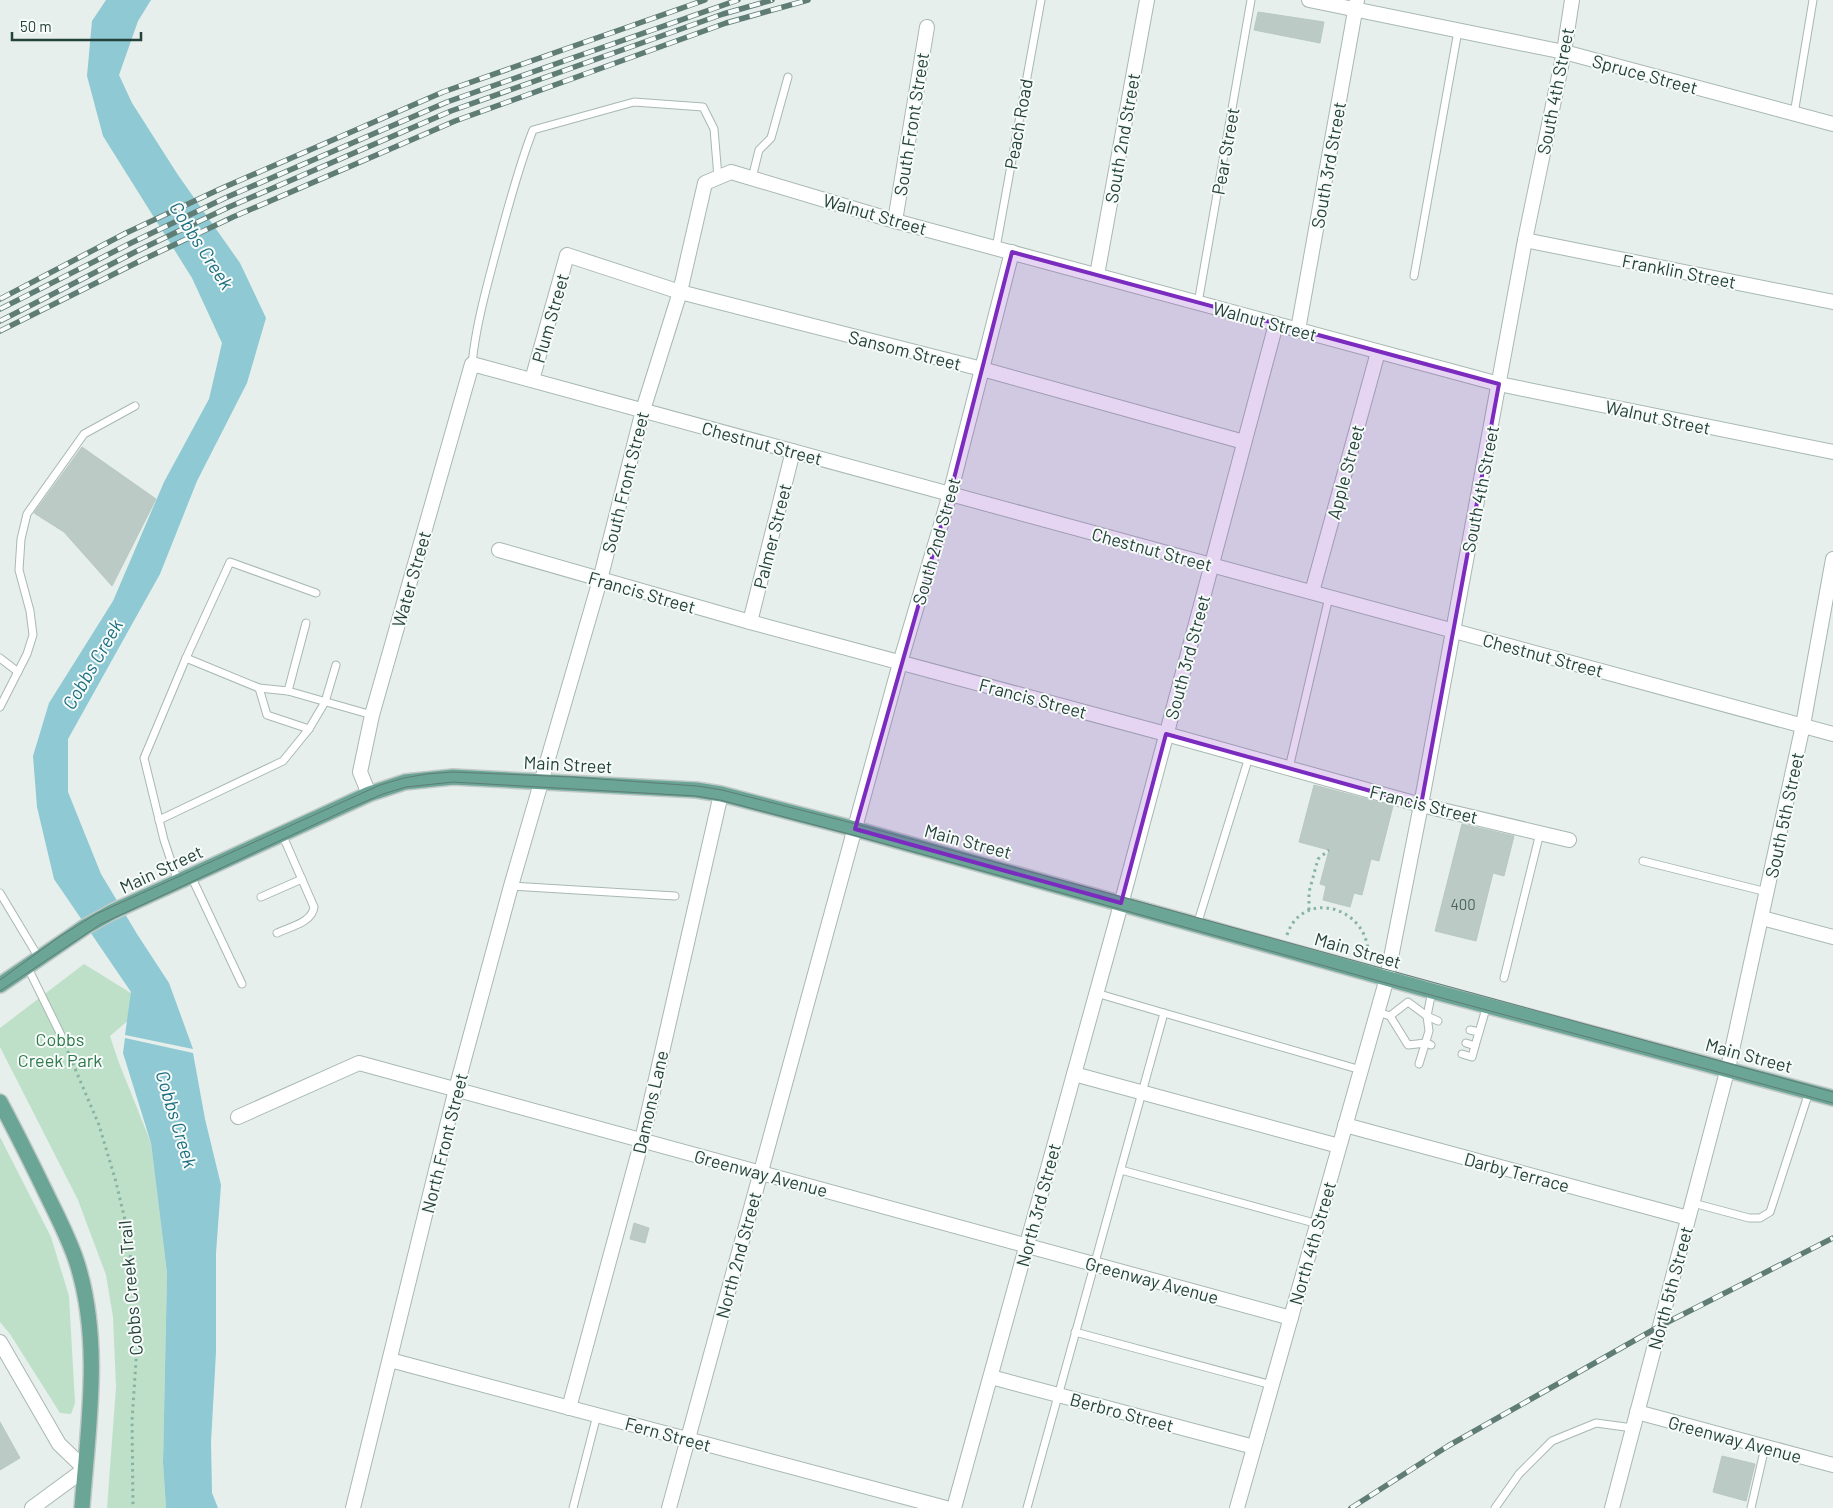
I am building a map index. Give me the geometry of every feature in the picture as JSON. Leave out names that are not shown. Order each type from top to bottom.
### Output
[{"type":"main road","name":"Main Street","points":[[0,985],[61,942],[99,919],[369,794],[405,782],[453,777],[696,790],[721,794],[855,829],[1432,991],[1833,1098]]},
{"type":"main road","points":[[0,1102],[67,1235],[84,1291],[91,1339],[92,1365],[82,1508]]},
{"type":"street","name":"South 2nd Street","points":[[1097,275],[1147,0]]},
{"type":"street","name":"Spruce Street","points":[[1309,0],[1356,5],[1458,31],[1564,52],[1833,124]]},
{"type":"street","name":"South 4th Street","points":[[1387,978],[1421,805],[1525,240],[1564,52],[1572,0]]},
{"type":"street","name":"South 3rd Street","points":[[1298,330],[1356,5]]},
{"type":"street","name":"South Front Street","points":[[895,221],[927,27]]},
{"type":"street","name":"Walnut Street","points":[[705,183],[731,172],[895,221],[1499,384],[1833,452]]},
{"type":"street","name":"South Front Street","points":[[543,781],[600,580],[643,410],[680,292],[705,183]]},
{"type":"street","name":"Franklin Street","points":[[1525,240],[1833,302]]},
{"type":"street","name":"South 2nd Street","points":[[855,829],[900,663],[950,494],[1012,252]]},
{"type":"street","name":"Sansom Street","points":[[568,255],[680,292],[982,369],[1244,442]]},
{"type":"street","name":"Plum Street","points":[[532,380],[568,255]]},
{"type":"street","name":"South 3rd Street","points":[[1121,903],[1276,324]]},
{"type":"street","name":"Apple Street","points":[[1312,592],[1378,352]]},
{"type":"street","name":"Chestnut Street","points":[[472,364],[1833,734]]},
{"type":"street","name":"Water Street","points":[[369,794],[360,772],[372,715],[472,364]]},
{"type":"street","name":"Palmer Street","points":[[750,622],[793,451]]},
{"type":"street","name":"Francis Street","points":[[499,550],[750,622],[1421,805],[1569,840]]},
{"type":"street","name":"South 5th Street","points":[[1728,1069],[1803,726],[1833,559]]},
{"type":"street","name":"North Front Street","points":[[353,1508],[456,1089],[511,886],[543,781]]},
{"type":"street","name":"Damons Lane","points":[[569,1408],[642,1140],[721,794]]},
{"type":"street","name":"North 2nd Street","points":[[669,1508],[855,829]]},
{"type":"street","name":"North 3rd Street","points":[[954,1508],[1121,903]]},
{"type":"street","points":[[1762,918],[1833,938]]},
{"type":"street","name":"North 4th Street","points":[[1237,1508],[1361,1070],[1384,1014],[1387,978]]},
{"type":"street","name":"Greenway Avenue","points":[[238,1117],[359,1063],[1291,1318]]},
{"type":"street","name":"North 5th Street","points":[[1612,1508],[1728,1069]]},
{"type":"street","points":[[1074,1074],[1340,1146]]},
{"type":"street","name":"Darby Terrace","points":[[1345,1125],[1688,1218]]},
{"type":"street","points":[[0,1342],[59,1444],[85,1470],[32,1508]]},
{"type":"street","name":"Fern Street","points":[[390,1360],[946,1508]]},
{"type":"street","name":"Berbro Street","points":[[991,1377],[1254,1447]]},
{"type":"street","name":"Greenway Avenue","points":[[1637,1412],[1833,1465]]},
{"type":"lane","name":"Peach Road","points":[[996,248],[1041,0]]},
{"type":"lane","name":"Pear Street","points":[[1198,303],[1251,0]]},
{"type":"lane","points":[[1794,114],[1813,0]]},
{"type":"lane","points":[[1414,276],[1458,31]]},
{"type":"lane","points":[[752,178],[759,150],[771,138],[788,77]]},
{"type":"lane","points":[[472,364],[474,341],[481,309],[520,163],[533,130],[634,102],[703,106],[714,129],[718,177]]},
{"type":"lane","points":[[0,707],[27,654],[33,635],[30,611],[19,570],[21,539],[28,514],[84,434],[135,406]]},
{"type":"lane","points":[[242,984],[185,879],[159,820],[144,758],[186,658],[230,562],[316,594]]},
{"type":"lane","points":[[1289,768],[1329,597]]},
{"type":"lane","points":[[288,691],[306,623]]},
{"type":"lane","points":[[0,658],[18,672]]},
{"type":"lane","points":[[186,658],[259,688],[288,691],[372,715]]},
{"type":"lane","points":[[159,820],[283,760],[308,729],[325,702],[336,665]]},
{"type":"lane","points":[[259,688],[267,716],[308,729]]},
{"type":"lane","points":[[1197,925],[1248,757]]},
{"type":"lane","points":[[1504,978],[1540,833]]},
{"type":"lane","points":[[276,933],[309,919],[314,913],[314,907],[282,834]]},
{"type":"lane","points":[[1642,861],[1768,892]]},
{"type":"lane","points":[[261,897],[302,879]]},
{"type":"lane","points":[[511,886],[675,896]]},
{"type":"lane","points":[[0,894],[33,962],[61,1035]]},
{"type":"lane","points":[[1420,1064],[1432,1032],[1427,1016],[1432,991]]},
{"type":"lane","points":[[1096,993],[1361,1070]]},
{"type":"lane","points":[[1428,1044],[1408,1046],[1384,1014],[1408,1002],[1427,1016],[1438,1021]]},
{"type":"lane","points":[[1462,1054],[1472,1057],[1487,1005]]},
{"type":"lane","points":[[1027,1508],[1164,1013]]},
{"type":"lane","points":[[1470,1030],[1479,1032]]},
{"type":"lane","points":[[1466,1043],[1475,1046]]},
{"type":"lane","points":[[1693,1203],[1749,1218],[1760,1218],[1770,1212],[1810,1091]]},
{"type":"lane","points":[[1121,1170],[1318,1224]]},
{"type":"lane","points":[[1076,1332],[1272,1385]]},
{"type":"lane","points":[[573,1508],[597,1415]]},
{"type":"lane","points":[[1496,1508],[1520,1474],[1552,1441],[1596,1423],[1633,1428]]},
{"type":"lane","points":[[1750,1508],[1765,1447]]},
{"type":"path","points":[[1309,910],[1309,892],[1318,859],[1329,850]]},
{"type":"path","points":[[1282,948],[1294,921],[1309,910],[1329,908],[1338,910],[1357,922],[1362,930],[1369,953],[1366,972]]},
{"type":"path","name":"Cobbs Creek Trail","points":[[61,1035],[99,1125],[130,1237],[137,1346],[132,1421],[133,1508]]},
{"type":"highlighted area","points":[[1012,252],[1499,384],[1421,805],[1166,734],[1121,903],[855,829],[950,494]]},
{"type":"green space","name":"Cobbs Creek Park","points":[[84,964],[139,998],[138,1012],[110,1036],[151,1143],[167,1273],[163,1463],[166,1508],[107,1508],[116,1387],[113,1317],[106,1275],[78,1200],[0,1047],[0,1028]]},
{"type":"green space","points":[[0,1137],[51,1237],[69,1296],[75,1403],[71,1414],[60,1413],[10,1334],[0,1322]]},
{"type":"water","name":"Cobbs Creek","points":[[106,0],[151,0],[138,21],[119,75],[132,103],[178,175],[240,263],[266,318],[247,383],[197,481],[160,574],[68,739],[68,792],[101,874],[169,983],[193,1049],[125,1035],[131,992],[54,879],[37,807],[33,756],[49,703],[113,601],[164,482],[209,399],[222,343],[192,278],[103,136],[87,76],[92,21]]},
{"type":"water","name":"Cobbs Creek","points":[[125,1038],[193,1053],[205,1119],[221,1185],[216,1253],[216,1352],[211,1442],[212,1493],[218,1508],[166,1508],[163,1463],[167,1273],[151,1143],[123,1053]]},
{"type":"building","points":[[1258,12],[1324,22],[1320,43],[1254,30]]},
{"type":"building","points":[[82,447],[156,499],[112,586],[64,532],[34,513]]},
{"type":"building","points":[[1314,785],[1393,806],[1379,861],[1371,859],[1362,895],[1354,893],[1350,907],[1323,900],[1326,886],[1320,884],[1329,850],[1299,842]]},
{"type":"building","points":[[1462,824],[1514,836],[1504,876],[1493,873],[1476,941],[1435,931]]},
{"type":"building","points":[[634,1223],[649,1228],[645,1243],[630,1239]]},
{"type":"building","points":[[0,1422],[20,1458],[0,1470]]},
{"type":"building","points":[[1722,1456],[1755,1464],[1746,1501],[1713,1492]]},
{"type":"tram line","points":[[0,980],[59,937],[96,914],[380,785],[404,778],[453,772],[572,777],[697,786],[722,790],[856,824],[1833,1092]]},
{"type":"tram line","points":[[0,991],[101,924],[348,809],[383,794],[406,787],[453,782],[696,796],[720,800],[853,835],[1386,983],[1833,1103]]},
{"type":"railway","points":[[0,299],[126,233],[220,189],[443,92],[705,0]]},
{"type":"railway","points":[[0,309],[225,198],[447,102],[738,0]]},
{"type":"railway","points":[[0,321],[135,252],[229,207],[451,111],[723,14],[772,0]]},
{"type":"railway","points":[[0,331],[233,217],[455,121],[726,23],[808,0]]},
{"type":"railway","points":[[1351,1508],[1448,1446],[1660,1326],[1833,1238]]}]
